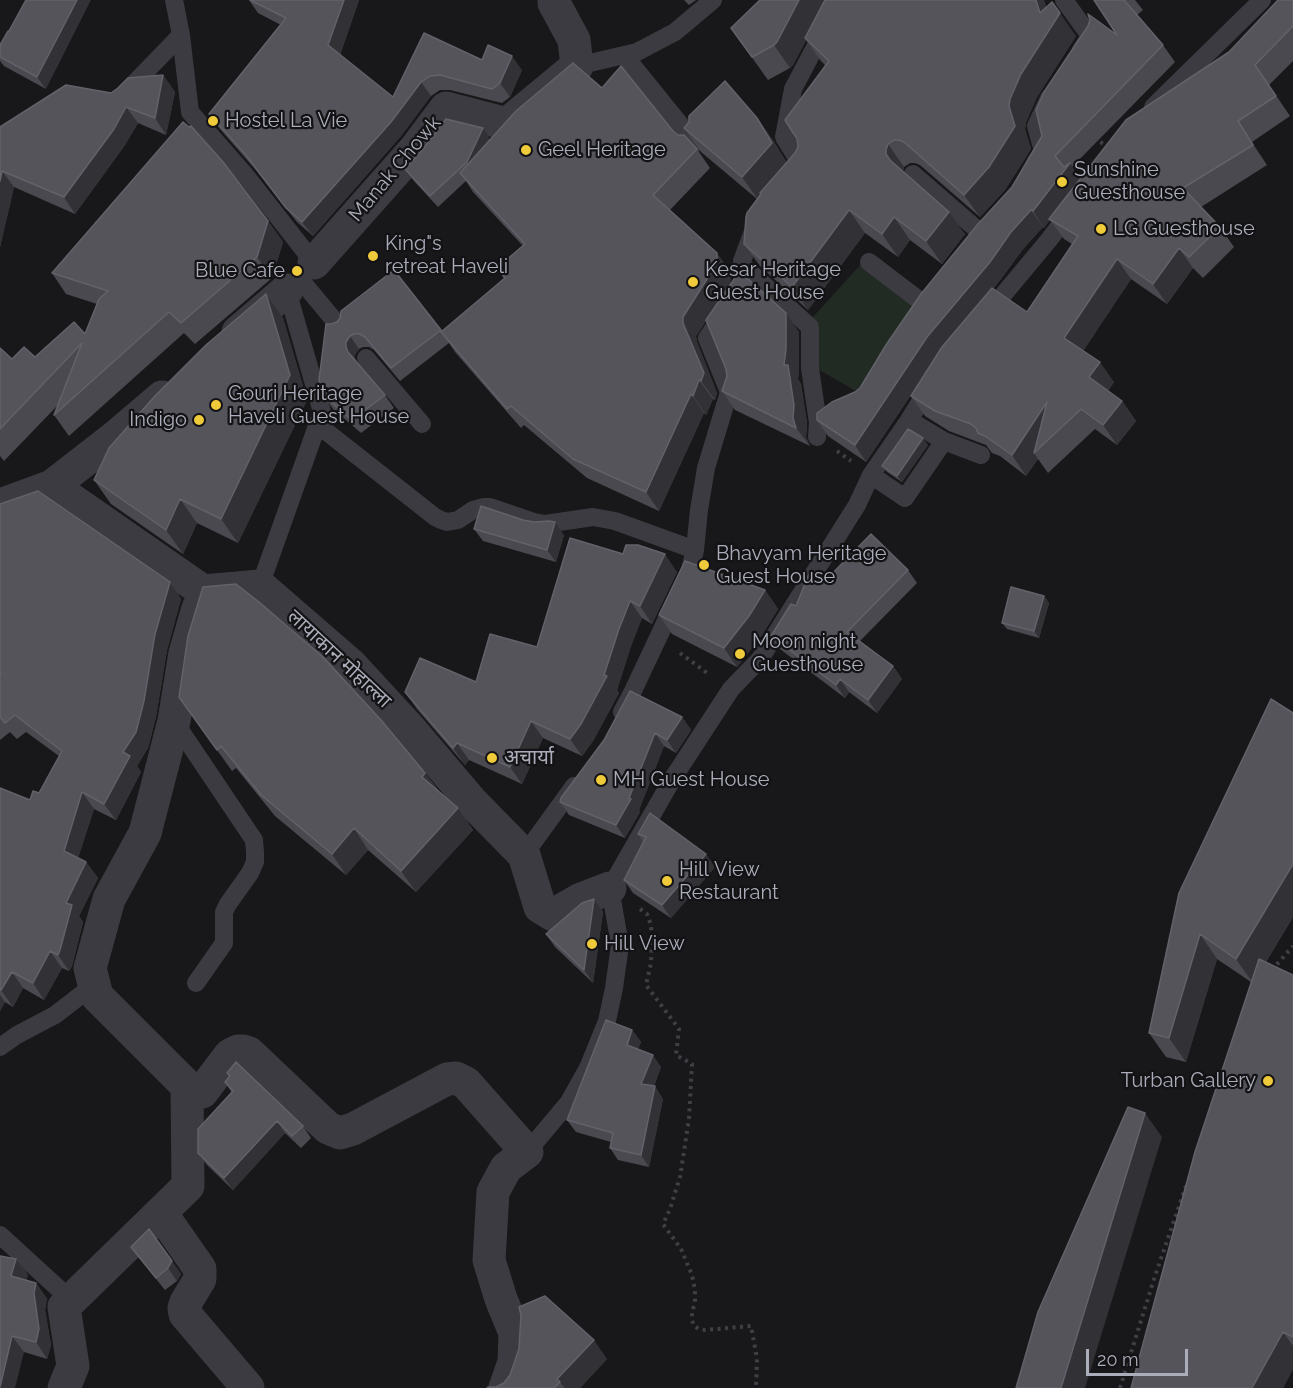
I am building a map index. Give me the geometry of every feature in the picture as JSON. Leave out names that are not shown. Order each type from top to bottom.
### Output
[{"type":"street","points":[[554,0],[574,40],[577,66]]},
{"type":"street","name":"Manak Chowk","points":[[300,277],[416,148],[446,108],[507,124],[577,66]]},
{"type":"street","points":[[214,352],[300,277]]},
{"type":"street","points":[[0,505],[52,486],[115,437],[187,375]]},
{"type":"street","points":[[52,486],[203,591],[260,586]]},
{"type":"street","name":"लायाकान मोहाल्ला","points":[[260,586],[351,665],[410,729],[471,801],[524,855],[540,907],[553,915],[579,900],[610,888]]},
{"type":"street","points":[[203,591],[185,653],[174,721],[145,833],[109,900],[90,968],[97,996],[187,1086],[202,1092],[230,1055],[243,1051],[249,1053],[328,1128],[340,1133],[353,1129],[447,1079],[456,1078],[466,1083],[527,1152],[506,1168],[493,1192],[489,1260],[515,1333],[514,1362],[505,1388]]},
{"type":"street","points":[[64,1388],[73,1366],[64,1307],[188,1186],[187,1086]]},
{"type":"street","points":[[161,1213],[200,1269],[200,1279],[186,1302],[185,1314],[248,1388]]},
{"type":"lane","points":[[174,0],[181,35],[190,112],[246,176],[300,277],[339,326]]},
{"type":"lane","points":[[577,66],[637,52],[675,33],[713,0]]},
{"type":"lane","points":[[788,185],[804,168],[784,137],[793,89],[840,0]]},
{"type":"lane","points":[[1064,0],[1090,36],[1071,65]]},
{"type":"lane","points":[[1116,153],[1145,116],[1262,0]]},
{"type":"lane","points":[[111,95],[122,97],[181,35]]},
{"type":"lane","points":[[624,55],[695,143]]},
{"type":"lane","points":[[1026,179],[1042,151],[1036,126],[1046,103],[1058,84]]},
{"type":"lane","points":[[913,174],[977,237],[994,219]]},
{"type":"lane","points":[[974,329],[1082,197]]},
{"type":"lane","points":[[612,729],[632,693],[690,570],[695,550],[706,468],[729,393],[707,338],[742,286],[742,261],[757,220],[765,211]]},
{"type":"lane","points":[[869,262],[928,299],[912,321]]},
{"type":"lane","points":[[742,265],[810,327],[810,368],[822,425]]},
{"type":"lane","points":[[260,586],[322,412],[300,277]]},
{"type":"lane","points":[[366,357],[422,424]]},
{"type":"lane","points":[[527,1152],[568,1102],[588,1068],[607,1021],[620,945],[610,888],[673,778],[731,689],[760,659],[857,505],[871,475],[941,371]]},
{"type":"lane","points":[[909,420],[944,441],[981,455]]},
{"type":"lane","points":[[318,425],[435,517],[447,522],[458,520],[473,510],[484,507],[545,525],[593,516],[615,521],[695,550]]},
{"type":"lane","points":[[871,475],[905,498],[944,441]]},
{"type":"lane","points":[[174,721],[254,840],[255,862],[224,912],[224,943],[196,983]]},
{"type":"lane","points":[[524,855],[583,774]]},
{"type":"lane","points":[[0,1047],[17,1035],[55,1015],[94,985]]},
{"type":"lane","points":[[0,1235],[70,1300]]},
{"type":"path","points":[[1092,136],[1116,153]]},
{"type":"path","points":[[822,425],[871,475]]},
{"type":"path","points":[[658,638],[731,689]]},
{"type":"path","points":[[610,888],[647,914],[652,939],[651,963],[646,985],[679,1029],[676,1055],[692,1064],[689,1119],[681,1168],[676,1193],[663,1224],[681,1249],[692,1275],[695,1290],[692,1312],[694,1326],[705,1330],[751,1326],[757,1358],[756,1388]]},
{"type":"path","points":[[1271,971],[1293,946]]},
{"type":"path","points":[[1120,1388],[1186,1185]]},
{"type":"shaded area","points":[[861,264],[916,304],[859,393],[816,368],[817,328],[813,317]]},
{"type":"building","points":[[26,0],[77,0],[37,77],[0,57],[0,45]]},
{"type":"building","points":[[250,0],[344,0],[328,45],[393,97],[424,33],[482,60],[488,45],[512,56],[500,83],[492,89],[440,75],[430,76],[421,82],[391,122],[302,222],[286,208],[245,154],[209,114],[286,18]]},
{"type":"building","points":[[760,0],[799,0],[777,42],[752,57],[731,28]]},
{"type":"building","points":[[825,0],[1036,0],[1040,13],[1052,2],[1060,13],[1021,74],[1010,99],[1009,106],[1015,126],[989,167],[964,195],[904,142],[894,140],[888,144],[886,154],[890,160],[949,212],[926,241],[894,217],[882,234],[849,210],[792,287],[744,244],[746,217],[760,193],[798,147],[797,139],[785,120],[829,61],[805,38]]},
{"type":"building","points":[[1094,0],[1124,0],[1163,45],[1055,156],[1064,167],[1070,163],[1033,211],[1031,210],[1011,232],[990,262],[927,337],[855,445],[817,420],[817,413],[832,402],[860,388],[921,294],[978,224],[1012,187],[1042,136],[1036,110],[1044,92],[1088,26],[1090,20],[1088,14],[1117,35]]},
{"type":"building","points":[[1278,0],[1293,0],[1293,26],[1255,65],[1276,96],[1238,121],[1253,145],[1183,188],[1220,227],[1189,257],[1179,248],[1153,284],[1117,259],[1064,338],[1100,362],[1089,377],[1122,401],[1103,425],[1081,409],[1034,453],[1047,402],[1012,455],[978,433],[971,424],[935,411],[911,396],[942,347],[992,288],[1027,312],[1078,236],[1049,219],[1126,120],[1229,52]]},
{"type":"building","points":[[573,63],[602,88],[621,66],[673,131],[678,135],[684,135],[697,149],[653,195],[717,253],[717,263],[683,317],[683,323],[704,373],[693,396],[691,394],[646,492],[573,459],[511,406],[507,409],[441,332],[505,278],[497,268],[525,244],[460,173],[516,111]]},
{"type":"building","points":[[163,75],[155,118],[126,107],[114,129],[64,197],[2,171],[0,181],[0,127],[66,85],[111,93],[128,78]]},
{"type":"building","points":[[725,81],[757,118],[772,143],[742,177],[684,128],[689,122],[689,116]]},
{"type":"building","points":[[446,119],[483,128],[467,162],[430,196],[405,169]]},
{"type":"building","points":[[183,122],[191,126],[223,162],[268,221],[257,257],[181,323],[169,312],[54,415],[82,343],[0,429],[0,348],[12,359],[24,347],[35,357],[74,322],[85,334],[99,299],[108,291],[52,273]]},
{"type":"building","points":[[394,270],[441,330],[391,368],[365,337],[360,334],[350,336],[346,342],[348,352],[385,395],[352,420],[324,396],[319,380],[326,324],[337,322],[341,311]]},
{"type":"building","points":[[739,272],[786,313],[784,365],[788,365],[796,428],[722,391],[727,376],[726,369],[706,320]]},
{"type":"building","points":[[266,294],[290,375],[221,519],[180,499],[166,530],[94,480],[109,448],[155,396],[206,345]]},
{"type":"building","points":[[908,429],[923,438],[897,476],[882,466]]},
{"type":"building","points":[[38,491],[170,582],[155,634],[144,701],[136,732],[123,752],[130,756],[104,804],[82,792],[64,851],[86,862],[66,903],[72,905],[58,955],[50,951],[33,983],[12,972],[1,990],[0,788],[30,800],[33,791],[39,793],[62,751],[15,715],[5,723],[0,717],[0,504]]},
{"type":"building","points":[[481,506],[523,520],[555,522],[547,550],[474,529]]},
{"type":"building","points":[[871,534],[908,570],[847,632],[893,666],[868,700],[840,679],[836,685],[771,636],[791,604],[796,606],[809,574],[823,583]]},
{"type":"building","points":[[570,538],[623,554],[626,545],[638,545],[665,554],[640,606],[630,601],[604,675],[607,676],[581,724],[570,739],[531,721],[510,767],[457,743],[453,748],[405,692],[420,658],[476,682],[490,634],[537,647]]},
{"type":"building","points":[[685,561],[765,590],[749,616],[724,648],[659,615]]},
{"type":"building","points":[[236,584],[323,657],[381,720],[425,773],[422,777],[458,808],[401,871],[354,828],[332,854],[261,795],[221,746],[217,750],[179,697],[188,636],[203,587]]},
{"type":"building","points":[[1011,587],[1044,596],[1034,631],[1002,623]]},
{"type":"building","points":[[630,691],[682,717],[667,740],[655,733],[629,798],[631,799],[616,825],[560,802],[604,740]]},
{"type":"building","points":[[1271,699],[1293,713],[1293,864],[1236,959],[1200,934],[1169,1038],[1149,1033],[1179,893]]},
{"type":"building","points":[[650,813],[706,854],[662,905],[624,880],[646,837],[638,834]]},
{"type":"building","points":[[594,899],[584,970],[546,934],[582,903]]},
{"type":"building","points":[[1259,959],[1293,975],[1293,1337],[1283,1332],[1252,1388],[1131,1388],[1195,1152]]},
{"type":"building","points":[[606,1020],[632,1030],[627,1045],[653,1055],[641,1084],[655,1086],[641,1155],[610,1148],[613,1133],[567,1120]]},
{"type":"building","points":[[236,1062],[303,1126],[292,1136],[277,1121],[224,1178],[198,1153],[198,1129],[233,1091],[225,1082],[230,1076],[227,1073]]},
{"type":"building","points":[[1128,1107],[1145,1113],[1061,1388],[1016,1388],[1038,1312]]},
{"type":"building","points":[[149,1229],[172,1261],[168,1268],[156,1278],[131,1247]]},
{"type":"building","points":[[0,1256],[16,1259],[11,1276],[36,1283],[34,1293],[39,1329],[36,1342],[12,1336],[0,1387]]},
{"type":"building","points":[[545,1296],[594,1340],[557,1379],[560,1382],[554,1388],[487,1388],[504,1383],[510,1375],[519,1349],[521,1315],[519,1307]]},
{"type":"place","name":"Hostel La Vie","points":[[213,121]]},
{"type":"place","name":"Geel Heritage","points":[[526,150]]},
{"type":"place","name":"Sunshine Guesthouse","points":[[1062,182]]},
{"type":"place","name":"LG Guesthouse","points":[[1101,229]]},
{"type":"place","name":"King\"s retreat Haveli","points":[[373,256]]},
{"type":"place","name":"Blue Cafe","points":[[297,271]]},
{"type":"place","name":"Kesar Heritage Guest House","points":[[693,282]]},
{"type":"place","name":"Gouri Heritage Haveli Guest House","points":[[216,405]]},
{"type":"place","name":"Indigo","points":[[199,420]]},
{"type":"place","name":"Bhavyam Heritage Guest House","points":[[704,565]]},
{"type":"place","name":"Moon night Guesthouse","points":[[740,654]]},
{"type":"place","name":"अचार्या","points":[[492,758]]},
{"type":"place","name":"MH Guest House","points":[[601,780]]},
{"type":"place","name":"Hill View Restaurant","points":[[667,881]]},
{"type":"place","name":"Hill View","points":[[592,944]]},
{"type":"place","name":"Turban Gallery","points":[[1268,1081]]}]
